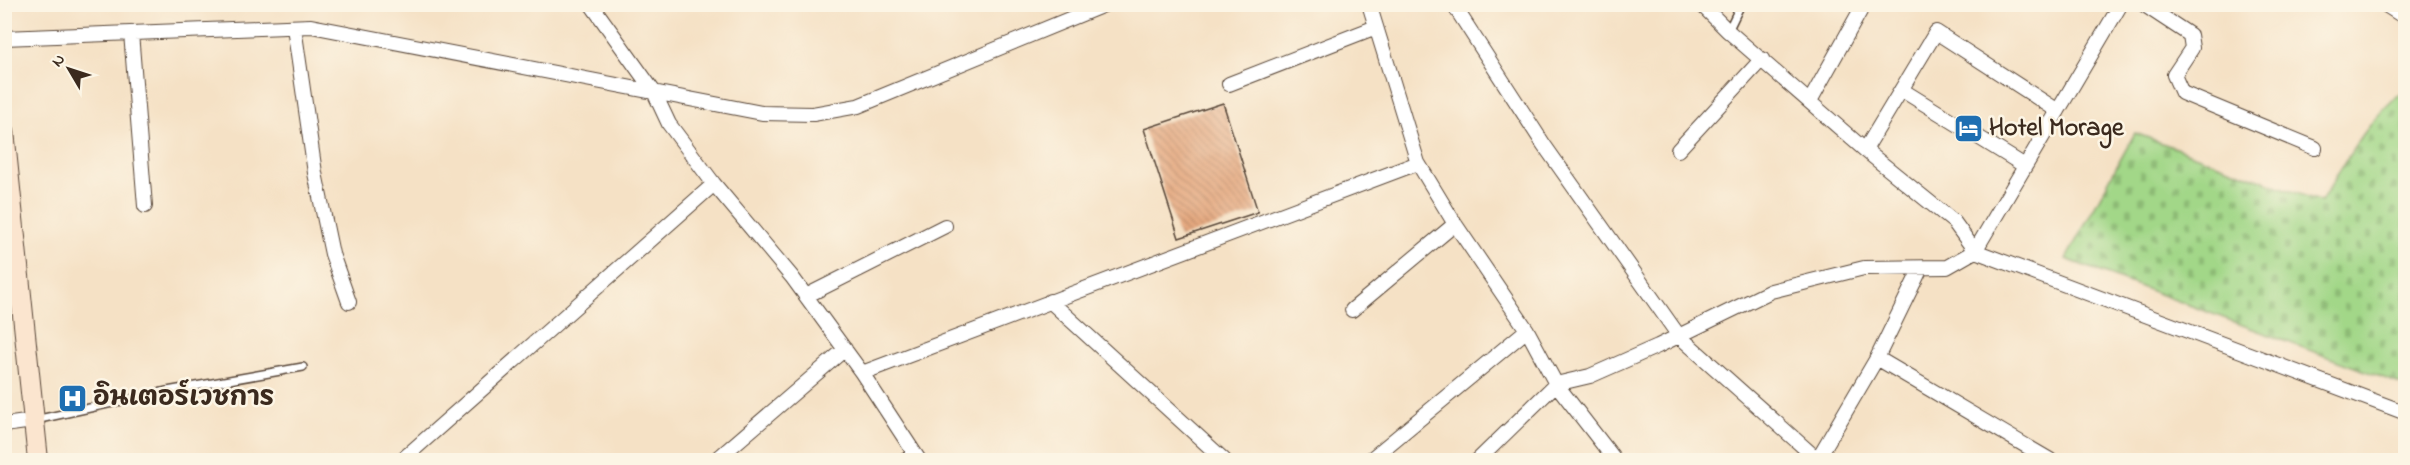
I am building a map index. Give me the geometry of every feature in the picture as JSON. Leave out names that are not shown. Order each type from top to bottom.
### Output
[{"type":"main road","points":[[4,130],[38,460]]},
{"type":"street","points":[[591,4],[654,92],[669,124],[714,184],[806,296],[862,373],[916,455]]},
{"type":"street","points":[[4,38],[310,26],[762,112],[813,114],[858,106],[1106,4]]},
{"type":"street","points":[[1369,4],[1418,163],[1455,224],[1527,330],[1556,384],[1615,460]]},
{"type":"street","points":[[1452,4],[1544,145],[1679,336],[1817,460],[1877,358],[1921,268]]},
{"type":"street","points":[[1701,4],[1728,31],[1762,58],[1865,150],[1954,222],[1975,251],[2406,413]]},
{"type":"street","points":[[1810,101],[1864,4]]},
{"type":"street","points":[[1478,460],[1556,384],[1590,376],[1771,291],[1863,268],[1947,267],[1975,251],[2121,4]]},
{"type":"street","points":[[2143,4],[2190,35],[2192,48],[2174,75],[2182,93],[2315,147]]},
{"type":"street","points":[[294,27],[315,173],[332,254],[349,302]]},
{"type":"street","points":[[1229,84],[1376,27]]},
{"type":"street","points":[[1865,150],[1936,32],[2058,111]]},
{"type":"street","points":[[131,33],[145,206]]},
{"type":"street","points":[[1678,150],[1762,58]]},
{"type":"street","points":[[1902,90],[2025,166]]},
{"type":"street","points":[[862,373],[1418,163]]},
{"type":"street","points":[[402,460],[714,184]]},
{"type":"street","points":[[1352,310],[1455,224]]},
{"type":"street","points":[[806,296],[945,226]]},
{"type":"street","points":[[1050,301],[1224,460]]},
{"type":"street","points":[[1370,460],[1527,330]]},
{"type":"street","points":[[716,460],[845,350]]},
{"type":"street","points":[[1877,358],[2050,460]]},
{"type":"street","points":[[4,425],[33,421]]},
{"type":"lane","points":[[1728,31],[1741,4]]},
{"type":"lane","points":[[33,421],[167,391],[303,368]]},
{"type":"lane","points":[[901,460],[916,455]]},
{"type":"green space","points":[[2405,90],[2405,386],[2066,259],[2135,133],[2321,202],[2369,127],[2380,113]]},
{"type":"building","points":[[1223,103],[1258,212],[1179,238],[1144,129]]},
{"type":"place","name":"Hotel Morage","points":[[1968,129]]},
{"type":"place","name":"อินเตอร์เวชการ","points":[[72,399]]}]
